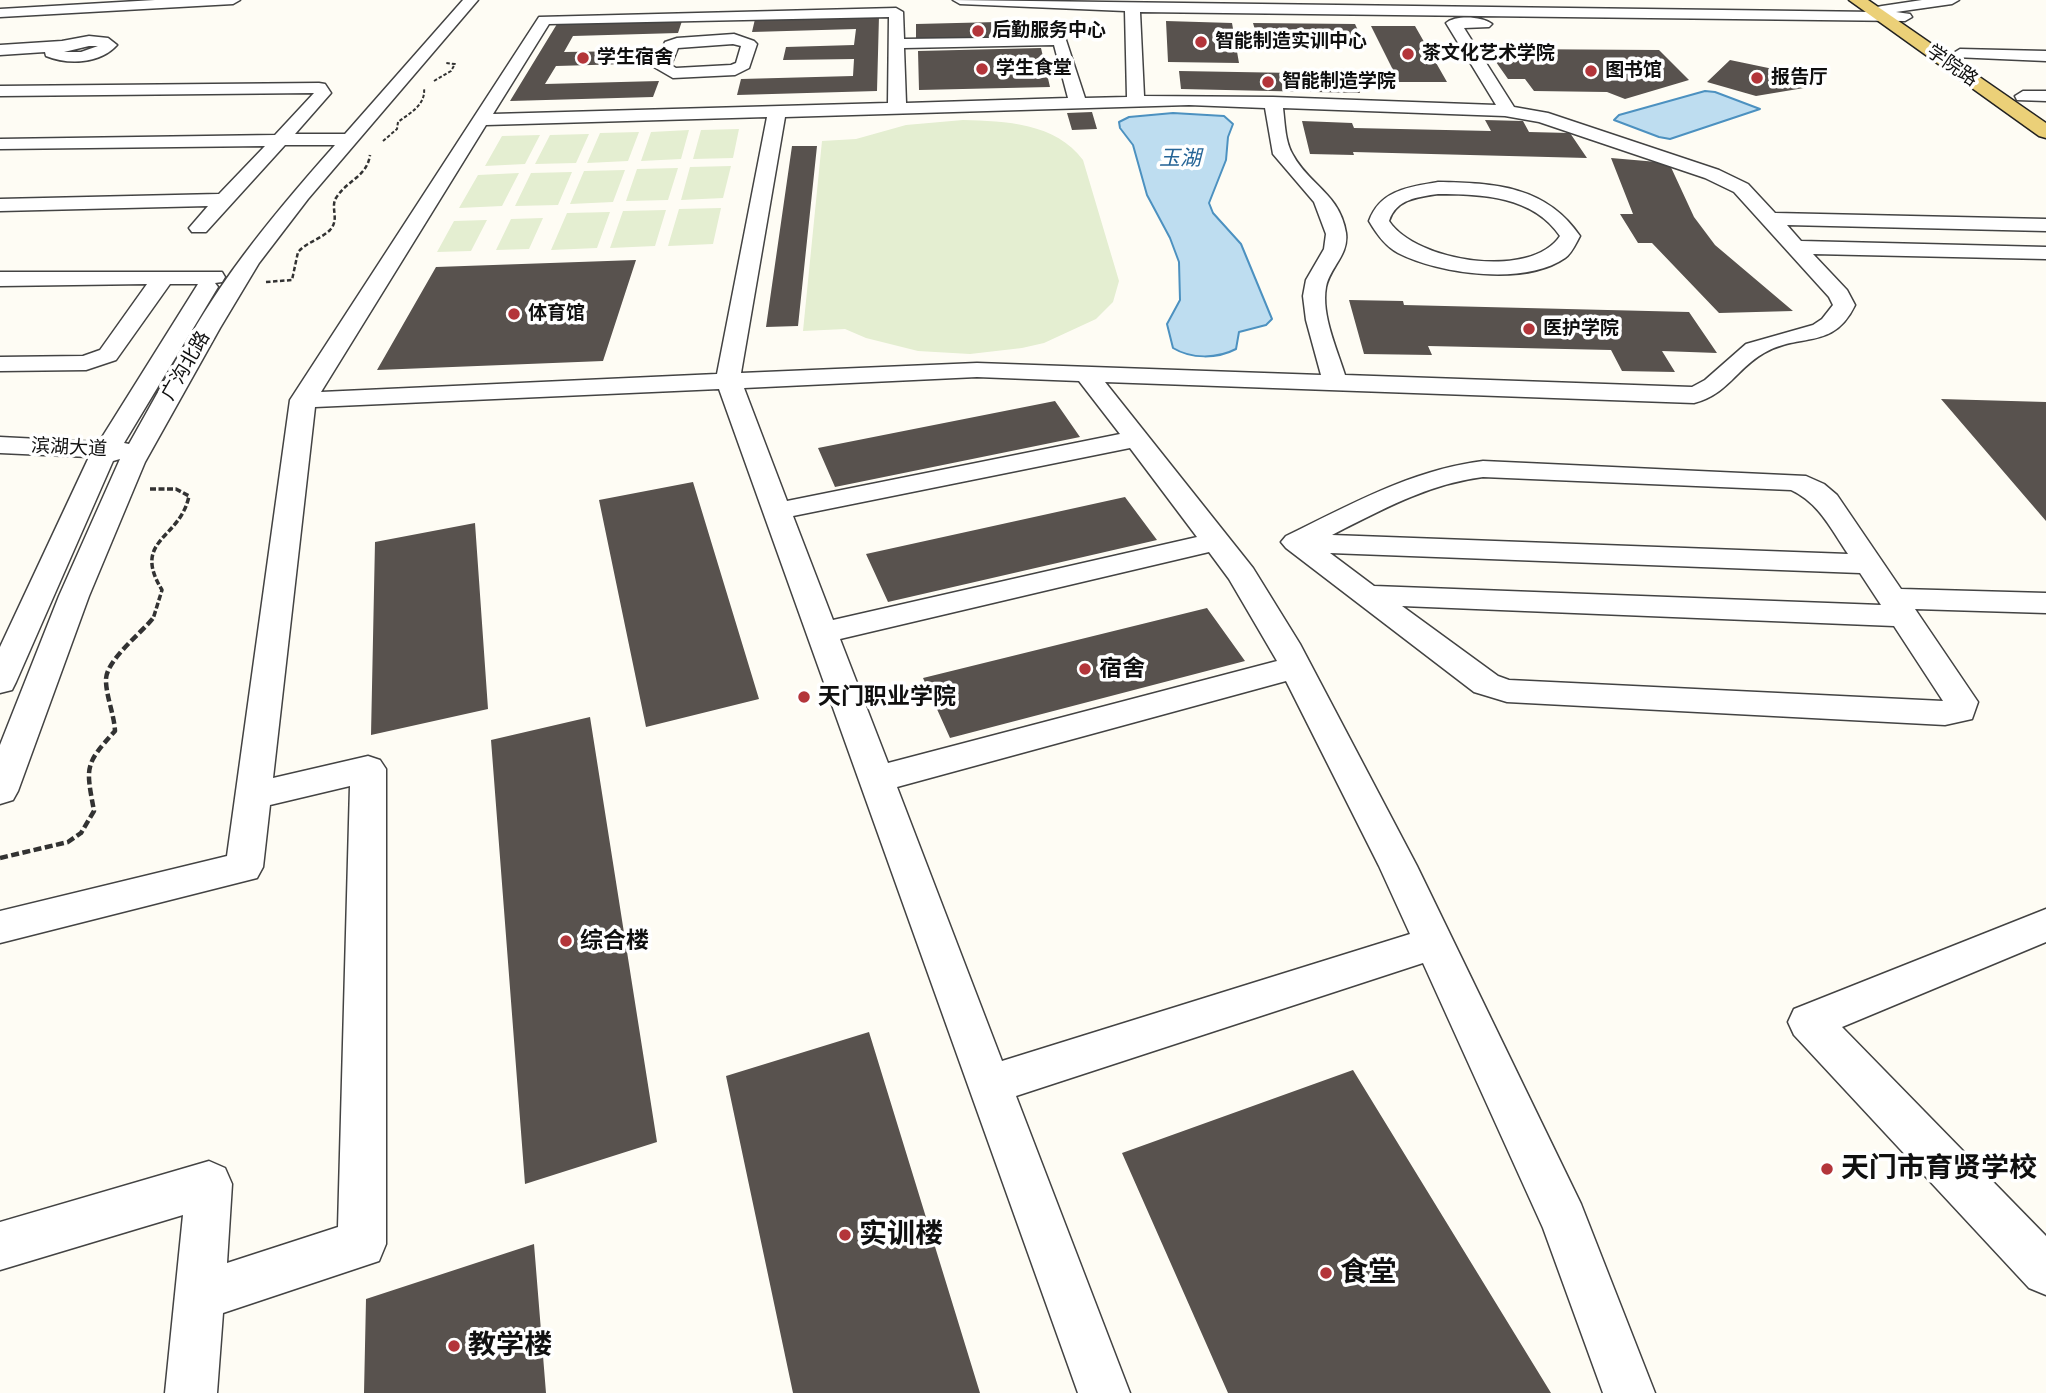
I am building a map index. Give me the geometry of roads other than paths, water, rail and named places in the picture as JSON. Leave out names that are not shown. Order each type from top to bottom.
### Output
[{"type":"main road","name":"学院路","points":[[1857,0],[1887,11],[1960,54],[2046,112]]},
{"type":"main road","name":"学院路","points":[[1887,11],[2046,132]]},
{"type":"street","points":[[0,11],[141,2],[233,0]]},
{"type":"street","name":"广沟北路","points":[[0,682],[104,456],[226,279],[301,195],[337,139],[451,0]]},
{"type":"street","name":"广沟北路","points":[[337,139],[416,64],[471,0]]},
{"type":"street","points":[[960,0],[1132,7],[1887,11],[1952,0]]},
{"type":"street","points":[[1097,0],[1887,11]]},
{"type":"street","points":[[1781,0],[1796,10]]},
{"type":"street","points":[[0,50],[95,53],[109,45],[106,32],[141,2]]},
{"type":"street","points":[[1132,7],[1136,102]]},
{"type":"street","points":[[0,927],[244,867],[303,400],[544,20],[896,12],[897,108]]},
{"type":"street","points":[[711,40],[717,16]]},
{"type":"street","points":[[1508,111],[1453,23],[1714,28]]},
{"type":"street","points":[[711,40],[749,44],[743,65],[727,71],[673,73],[662,66],[671,46],[684,41],[711,40]]},
{"type":"street","points":[[896,44],[1060,40],[1077,103]]},
{"type":"street","points":[[32,91],[67,51]]},
{"type":"street","points":[[1960,54],[2046,56]]},
{"type":"street","points":[[687,114],[700,72]]},
{"type":"street","points":[[0,91],[319,89],[323,93],[320,97],[199,228]]},
{"type":"street","points":[[2023,96],[2046,96]]},
{"type":"street","points":[[303,400],[977,370],[1676,394],[1708,391],[1754,349],[1764,344],[1818,332],[1831,325],[1841,314],[1844,305],[1839,295],[1741,188],[1728,181],[1542,117],[1508,111],[1273,102],[1136,102],[481,120]]},
{"type":"street","points":[[1273,102],[1281,152],[1317,190],[1336,235],[1336,250],[1317,280],[1314,300],[1335,382]]},
{"type":"street","points":[[777,111],[728,380],[1104,1393]]},
{"type":"street","points":[[0,144],[337,139]]},
{"type":"street","points":[[1438,188],[1467,188],[1524,200],[1548,210],[1564,222],[1570,236],[1566,248],[1551,258],[1527,265],[1497,268],[1463,265],[1431,258],[1405,247],[1387,235],[1378,222],[1381,209],[1392,199],[1412,192],[1438,188]]},
{"type":"street","points":[[0,205],[225,200]]},
{"type":"street","points":[[1769,219],[2046,225]]},
{"type":"street","points":[[1332,221],[1378,222]]},
{"type":"street","points":[[1795,247],[2046,253]]},
{"type":"street","points":[[0,364],[86,363],[99,360],[108,355],[163,278]]},
{"type":"street","points":[[0,279],[226,279]]},
{"type":"street","name":"广沟北路","points":[[0,791],[74,596],[119,492],[226,279]]},
{"type":"street","points":[[1085,372],[1242,575],[1296,667],[1434,943],[1564,1221],[1629,1393]]},
{"type":"street","points":[[778,511],[1136,439]]},
{"type":"street","name":"滨湖大道","points":[[0,445],[104,456]]},
{"type":"street","name":"滨湖大道","points":[[0,457],[135,457]]},
{"type":"street","points":[[1483,469],[1796,482],[1814,490],[1827,501],[1961,702],[1960,711],[1931,712],[1507,691],[1486,684],[1296,542],[1424,481],[1456,471],[1483,469]]},
{"type":"street","points":[[823,633],[1216,541]]},
{"type":"street","points":[[1296,542],[1869,564]]},
{"type":"street","points":[[1366,595],[1898,607],[2046,603]]},
{"type":"street","points":[[877,779],[1296,667]]},
{"type":"street","points":[[200,1296],[362,1244],[368,769],[253,796]]},
{"type":"street","points":[[2046,925],[1809,1022],[2046,1271]]},
{"type":"street","points":[[990,1085],[1434,943]]},
{"type":"street","points":[[0,1246],[209,1184],[191,1393]]},
{"type":"water","points":[[1705,91],[1715,92],[1760,109],[1670,139],[1614,120],[1619,115]]},
{"type":"water","name":"玉湖","points":[[1173,113],[1224,116],[1233,124],[1228,137],[1226,160],[1209,203],[1213,213],[1241,244],[1272,319],[1266,325],[1239,332],[1236,349],[1221,355],[1196,356],[1173,348],[1167,324],[1180,300],[1179,262],[1170,238],[1147,195],[1133,145],[1120,128],[1119,122],[1129,117]]},
{"type":"place","name":"后勤服务中心","points":[[978,31]]},
{"type":"place","name":"智能制造实训中心","points":[[1201,42]]},
{"type":"place","name":"茶文化艺术学院","points":[[1408,54]]},
{"type":"place","name":"学生宿舍","points":[[583,58]]},
{"type":"place","name":"学生食堂","points":[[982,69]]},
{"type":"place","name":"图书馆","points":[[1591,71]]},
{"type":"place","name":"报告厅","points":[[1757,78]]},
{"type":"place","name":"智能制造学院","points":[[1268,82]]},
{"type":"place","name":"体育馆","points":[[514,314]]},
{"type":"place","name":"医护学院","points":[[1529,329]]},
{"type":"place","name":"宿舍","points":[[1085,669]]},
{"type":"place","name":"天门职业学院","points":[[804,697]]},
{"type":"place","name":"综合楼","points":[[566,941]]},
{"type":"place","name":"天门市育贤学校","points":[[1827,1169]]},
{"type":"place","name":"实训楼","points":[[845,1235]]},
{"type":"place","name":"食堂","points":[[1326,1273]]},
{"type":"place","name":"教学楼","points":[[454,1346]]}]
